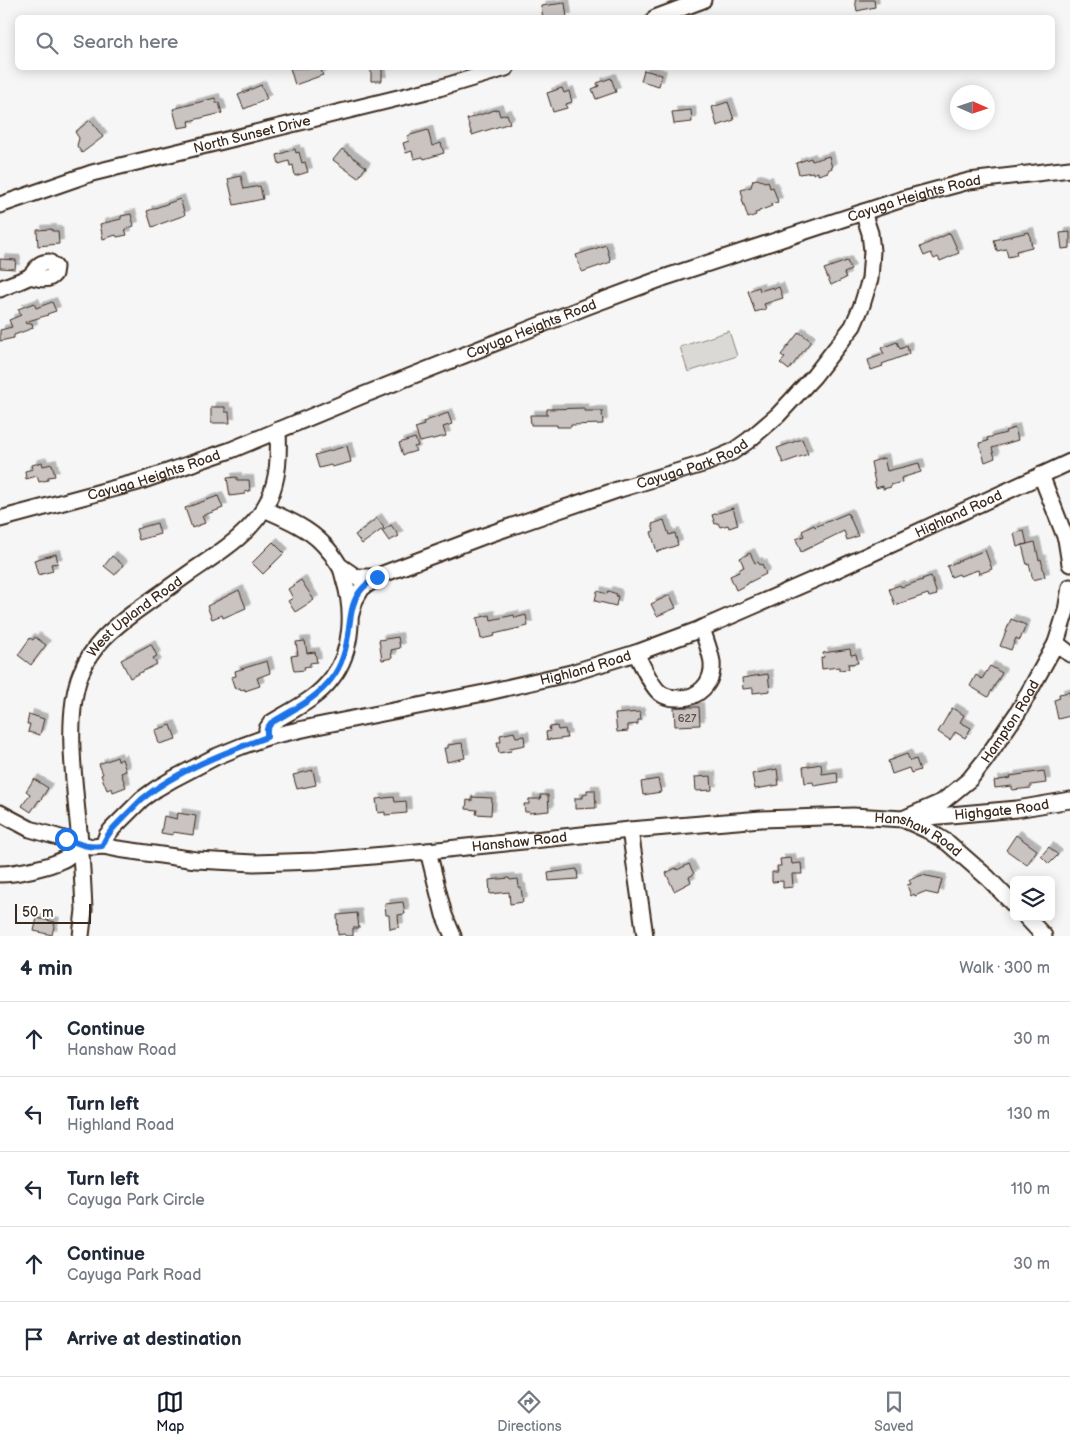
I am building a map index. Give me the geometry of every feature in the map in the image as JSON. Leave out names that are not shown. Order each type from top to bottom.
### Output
[{"type":"street","points":[[663,15],[703,0]]},
{"type":"street","name":"North Sunset Drive","points":[[0,205],[92,173],[439,88],[499,70]]},
{"type":"street","name":"Cayuga Heights Road","points":[[0,519],[138,482],[231,450],[490,344],[663,278],[902,199],[969,181],[1070,169]]},
{"type":"street","name":"Cayuga Park Road","points":[[351,614],[355,600],[362,588],[377,577],[481,537],[620,489],[706,463],[732,452],[749,440],[778,415],[814,376],[853,326],[862,305],[872,265],[870,233],[863,212]]},
{"type":"street","points":[[0,289],[30,276]]},
{"type":"street","name":"West Upland Road","points":[[81,936],[84,910],[72,722],[77,685],[86,663],[99,642],[117,625],[213,557],[243,533],[258,518],[269,500],[276,480],[279,451],[278,430]]},
{"type":"street","name":"Highland Road","points":[[102,846],[113,828],[142,800],[156,789],[215,757],[267,737],[484,693],[571,673],[636,653],[702,628],[827,574],[1070,462]]},
{"type":"street","points":[[1041,475],[1066,539],[1070,564]]},
{"type":"street","points":[[264,509],[306,530],[323,543],[340,566],[348,590],[351,614],[346,650],[333,678],[312,698],[271,723],[267,729],[267,737]]},
{"type":"street","name":"Cayuga Park Road","points":[[340,566],[356,577],[377,577]]},
{"type":"street","name":"Hampton Road","points":[[903,819],[942,802],[976,772],[1018,712],[1056,643],[1066,611],[1070,587]]},
{"type":"street","points":[[636,653],[658,692],[669,698],[693,696],[702,691],[707,685],[712,663],[702,628]]},
{"type":"street","points":[[1056,643],[1070,654]]},
{"type":"street","name":"Highgate Road","points":[[903,819],[1017,808],[1070,800]]},
{"type":"street","name":"Hanshaw Road","points":[[0,813],[30,829],[80,845],[102,846],[196,860],[236,863],[317,861],[630,830],[770,819],[853,816],[903,819],[927,830],[948,843],[988,878],[1010,901]]},
{"type":"street","points":[[630,830],[645,936]]},
{"type":"street","points":[[0,874],[25,871],[63,860],[80,845]]},
{"type":"street","points":[[428,851],[444,916],[453,936]]},
{"type":"street","points":[[1030,921],[1044,936]]},
{"type":"shaded area","points":[[729,331],[737,356],[688,372],[680,347]]},
{"type":"building","points":[[855,0],[874,0],[875,7],[857,11]]},
{"type":"building","points":[[565,3],[567,15],[542,15],[541,6]]},
{"type":"building","points":[[291,70],[321,70],[323,75],[295,85]]},
{"type":"building","points":[[371,70],[382,70],[382,81],[371,81]]},
{"type":"building","points":[[644,70],[662,75],[659,86],[641,81]]},
{"type":"building","points":[[611,78],[616,92],[596,99],[592,89],[599,86],[597,83]]},
{"type":"building","points":[[261,85],[267,99],[244,109],[238,95]]},
{"type":"building","points":[[562,88],[564,93],[569,91],[572,102],[566,104],[567,108],[553,112],[547,93]]},
{"type":"building","points":[[215,98],[216,103],[219,103],[222,113],[189,121],[190,126],[178,128],[173,109]]},
{"type":"building","points":[[728,102],[734,120],[717,126],[712,107]]},
{"type":"building","points":[[498,109],[500,116],[507,114],[510,123],[472,135],[467,119]]},
{"type":"building","points":[[691,110],[692,122],[674,124],[672,112]]},
{"type":"building","points":[[90,120],[103,137],[82,153],[77,146],[79,138],[75,132]]},
{"type":"building","points":[[428,130],[432,146],[441,143],[444,153],[424,159],[423,157],[414,159],[412,151],[406,153],[403,143],[409,141],[407,136]]},
{"type":"building","points":[[295,149],[296,153],[299,152],[302,163],[305,162],[308,172],[295,176],[293,165],[290,166],[289,161],[279,164],[277,155]]},
{"type":"building","points":[[342,149],[366,167],[358,178],[333,160]]},
{"type":"building","points":[[829,156],[832,168],[828,172],[818,175],[818,172],[799,174],[796,163],[811,158],[812,161]]},
{"type":"building","points":[[241,176],[244,189],[260,186],[263,199],[234,205],[228,179]]},
{"type":"building","points":[[757,179],[765,182],[768,181],[770,188],[773,187],[778,202],[771,204],[772,206],[748,218],[741,190],[751,187],[753,180]]},
{"type":"building","points":[[180,199],[185,215],[152,227],[147,211]]},
{"type":"building","points":[[131,214],[134,226],[125,229],[127,235],[117,237],[116,235],[103,239],[100,224],[121,219],[121,216]]},
{"type":"building","points":[[52,229],[52,231],[58,231],[59,244],[38,246],[37,230]]},
{"type":"building","points":[[1029,232],[1032,247],[1016,251],[1017,255],[1008,257],[1006,249],[997,251],[994,240]]},
{"type":"building","points":[[1070,232],[1070,248],[1062,249],[1060,233]]},
{"type":"building","points":[[950,233],[959,253],[940,261],[938,257],[934,259],[931,253],[924,256],[920,247]]},
{"type":"building","points":[[606,245],[611,262],[582,272],[576,255]]},
{"type":"building","points":[[0,259],[16,260],[15,269],[0,268]]},
{"type":"building","points":[[847,261],[851,270],[844,273],[846,278],[831,285],[824,269]]},
{"type":"building","points":[[759,287],[760,291],[779,287],[783,298],[764,304],[766,309],[755,312],[748,291]]},
{"type":"building","points":[[52,302],[56,311],[25,322],[26,324],[32,323],[33,328],[14,335],[14,338],[0,341],[0,330],[12,327],[9,320],[21,315],[18,309],[34,303],[36,308]]},
{"type":"building","points":[[799,332],[811,341],[789,370],[780,363],[785,358],[781,355]]},
{"type":"building","points":[[897,342],[900,349],[907,346],[909,354],[871,370],[868,360],[884,354],[881,348]]},
{"type":"building","points":[[211,407],[225,407],[225,412],[229,412],[230,423],[211,423]]},
{"type":"building","points":[[584,408],[584,411],[602,411],[603,424],[571,425],[571,427],[531,425],[530,415],[547,415],[547,409]]},
{"type":"building","points":[[448,413],[452,424],[443,427],[446,436],[420,442],[415,428],[424,425],[423,422]]},
{"type":"building","points":[[1015,428],[1018,440],[992,448],[995,458],[985,462],[979,443],[988,441],[987,438],[1006,433],[1005,431]]},
{"type":"building","points":[[415,438],[418,446],[414,447],[416,451],[403,455],[399,443]]},
{"type":"building","points":[[802,439],[808,454],[783,463],[777,448]]},
{"type":"building","points":[[347,446],[351,462],[319,468],[315,455]]},
{"type":"building","points":[[884,458],[887,471],[919,463],[921,472],[901,478],[902,482],[891,485],[891,487],[883,489],[883,486],[876,488],[871,462]]},
{"type":"building","points":[[42,462],[43,466],[52,464],[55,476],[48,477],[48,480],[39,482],[37,476],[26,479],[25,471],[33,469],[32,465]]},
{"type":"building","points":[[237,477],[237,480],[249,480],[250,491],[245,492],[245,494],[230,496],[227,478]]},
{"type":"building","points":[[218,496],[223,508],[202,516],[205,523],[192,528],[185,508]]},
{"type":"building","points":[[733,508],[738,525],[729,528],[728,525],[720,527],[718,523],[715,524],[712,515]]},
{"type":"building","points":[[848,513],[858,536],[847,540],[844,531],[801,552],[796,539],[804,536],[802,531]]},
{"type":"building","points":[[377,518],[384,528],[362,544],[355,535]]},
{"type":"building","points":[[664,520],[669,535],[675,533],[678,545],[657,552],[651,532],[654,531],[652,524]]},
{"type":"building","points":[[157,523],[160,534],[139,540],[136,529]]},
{"type":"building","points":[[391,525],[399,536],[389,541],[382,531]]},
{"type":"building","points":[[1024,531],[1027,544],[1017,547],[1014,533]]},
{"type":"building","points":[[273,542],[284,553],[263,574],[252,563]]},
{"type":"building","points":[[1035,542],[1045,577],[1033,580],[1022,545]]},
{"type":"building","points":[[985,550],[992,569],[979,574],[978,570],[951,577],[947,566]]},
{"type":"building","points":[[750,553],[755,563],[762,564],[766,574],[736,590],[730,576],[739,572],[738,570],[744,567],[740,558]]},
{"type":"building","points":[[56,554],[58,563],[51,564],[53,571],[38,575],[34,560]]},
{"type":"building","points":[[112,556],[123,565],[115,575],[104,566]]},
{"type":"building","points":[[931,576],[937,595],[929,597],[928,594],[895,605],[889,589],[900,585],[901,587]]},
{"type":"building","points":[[301,580],[314,600],[295,612],[288,601],[293,598],[288,589]]},
{"type":"building","points":[[239,590],[246,608],[223,618],[222,615],[212,619],[207,606]]},
{"type":"building","points":[[597,591],[607,594],[608,591],[617,594],[616,606],[595,601]]},
{"type":"building","points":[[670,595],[676,608],[657,616],[651,604]]},
{"type":"building","points":[[490,615],[491,620],[514,615],[515,618],[526,615],[528,626],[481,639],[477,618]]},
{"type":"building","points":[[1011,619],[1026,625],[1020,640],[1016,638],[1011,650],[1000,646]]},
{"type":"building","points":[[35,637],[46,645],[31,665],[18,655],[30,638],[33,640]]},
{"type":"building","points":[[398,637],[400,648],[391,650],[392,658],[382,660],[379,640]]},
{"type":"building","points":[[305,641],[307,653],[315,652],[317,662],[310,663],[310,666],[304,667],[305,670],[294,671],[291,656],[298,655],[296,642]]},
{"type":"building","points":[[151,644],[157,656],[153,658],[157,664],[130,678],[121,660]]},
{"type":"building","points":[[850,649],[851,655],[856,654],[858,663],[848,664],[849,669],[839,670],[839,667],[822,669],[821,658],[824,657],[823,653]]},
{"type":"building","points":[[267,661],[270,673],[257,678],[260,686],[245,691],[245,689],[241,690],[240,688],[235,689],[231,677],[236,676],[235,671]]},
{"type":"building","points":[[990,666],[1002,673],[988,697],[970,686],[976,675],[982,679]]},
{"type":"building","points":[[768,674],[770,691],[753,693],[753,688],[743,689],[742,678]]},
{"type":"building","points":[[1070,692],[1070,716],[1058,719],[1054,700],[1060,698],[1059,694]]},
{"type":"building","points":[[674,707],[699,707],[700,725],[675,726]]},
{"type":"building","points":[[952,708],[964,715],[960,722],[971,728],[965,738],[955,732],[950,740],[938,732]]},
{"type":"building","points":[[640,712],[641,720],[638,720],[638,724],[628,725],[628,731],[617,732],[615,714]]},
{"type":"building","points":[[29,714],[44,719],[40,735],[28,732],[30,724],[27,724]]},
{"type":"building","points":[[171,725],[176,739],[159,744],[155,730]]},
{"type":"building","points":[[557,726],[558,730],[565,729],[567,738],[547,740],[546,732],[550,731],[549,727]]},
{"type":"building","points":[[514,732],[516,737],[524,736],[525,745],[510,748],[511,751],[499,753],[497,742],[501,742],[500,735]]},
{"type":"building","points":[[462,743],[465,758],[447,762],[444,748],[448,748],[448,745]]},
{"type":"building","points":[[907,754],[910,761],[916,759],[920,770],[911,773],[909,768],[892,774],[888,761]]},
{"type":"building","points":[[117,757],[118,761],[122,759],[126,771],[121,773],[126,787],[113,792],[112,788],[107,790],[99,764]]},
{"type":"building","points":[[821,764],[822,774],[837,772],[838,782],[814,786],[813,782],[805,783],[803,767]]},
{"type":"building","points":[[777,769],[779,785],[755,789],[752,774]]},
{"type":"building","points":[[313,770],[316,785],[297,789],[293,775]]},
{"type":"building","points":[[1044,771],[1046,783],[1031,785],[1031,788],[1012,790],[1012,786],[995,788],[994,781],[1011,778],[1010,776]]},
{"type":"building","points":[[711,776],[712,790],[696,791],[695,777]]},
{"type":"building","points":[[34,779],[48,788],[31,812],[22,806],[30,794],[26,791]]},
{"type":"building","points":[[658,779],[661,792],[643,795],[641,782]]},
{"type":"building","points":[[587,790],[595,790],[596,808],[575,809],[575,798],[583,798],[583,795],[587,794]]},
{"type":"building","points":[[540,795],[548,795],[549,811],[525,812],[524,804],[529,804],[529,799],[541,799]]},
{"type":"building","points":[[394,797],[395,802],[406,801],[407,813],[385,815],[385,812],[378,813],[376,799]]},
{"type":"building","points":[[472,797],[492,798],[491,815],[476,814],[477,810],[466,809],[467,800],[472,801]]},
{"type":"building","points":[[178,813],[196,816],[193,835],[173,832],[173,835],[161,833],[164,816],[177,819]]},
{"type":"building","points":[[1016,835],[1037,850],[1027,865],[1006,850]]},
{"type":"building","points":[[1049,847],[1058,855],[1049,864],[1041,856]]},
{"type":"building","points":[[791,858],[792,864],[801,863],[802,874],[792,874],[793,887],[783,888],[783,881],[772,882],[772,872],[778,872],[777,866],[781,866],[780,859]]},
{"type":"building","points":[[689,864],[694,874],[689,877],[691,882],[674,891],[666,873]]},
{"type":"building","points":[[577,869],[578,879],[549,881],[548,873]]},
{"type":"building","points":[[922,875],[942,879],[938,895],[924,892],[911,896],[907,885],[911,884],[909,880]]},
{"type":"building","points":[[509,878],[510,880],[518,879],[523,902],[510,904],[509,892],[490,894],[489,880]]},
{"type":"building","points":[[403,902],[405,914],[398,915],[399,927],[390,929],[389,915],[386,915],[385,904]]},
{"type":"building","points":[[357,913],[359,928],[353,928],[353,936],[338,935],[337,915]]},
{"type":"building","points":[[37,918],[55,922],[52,935],[34,931]]},
{"type":"route","points":[[66,839],[80,845],[102,846],[113,828],[156,789],[215,757],[267,737],[267,729],[271,723],[312,698],[333,678],[346,650],[352,608],[355,600],[362,588],[377,577]]}]
